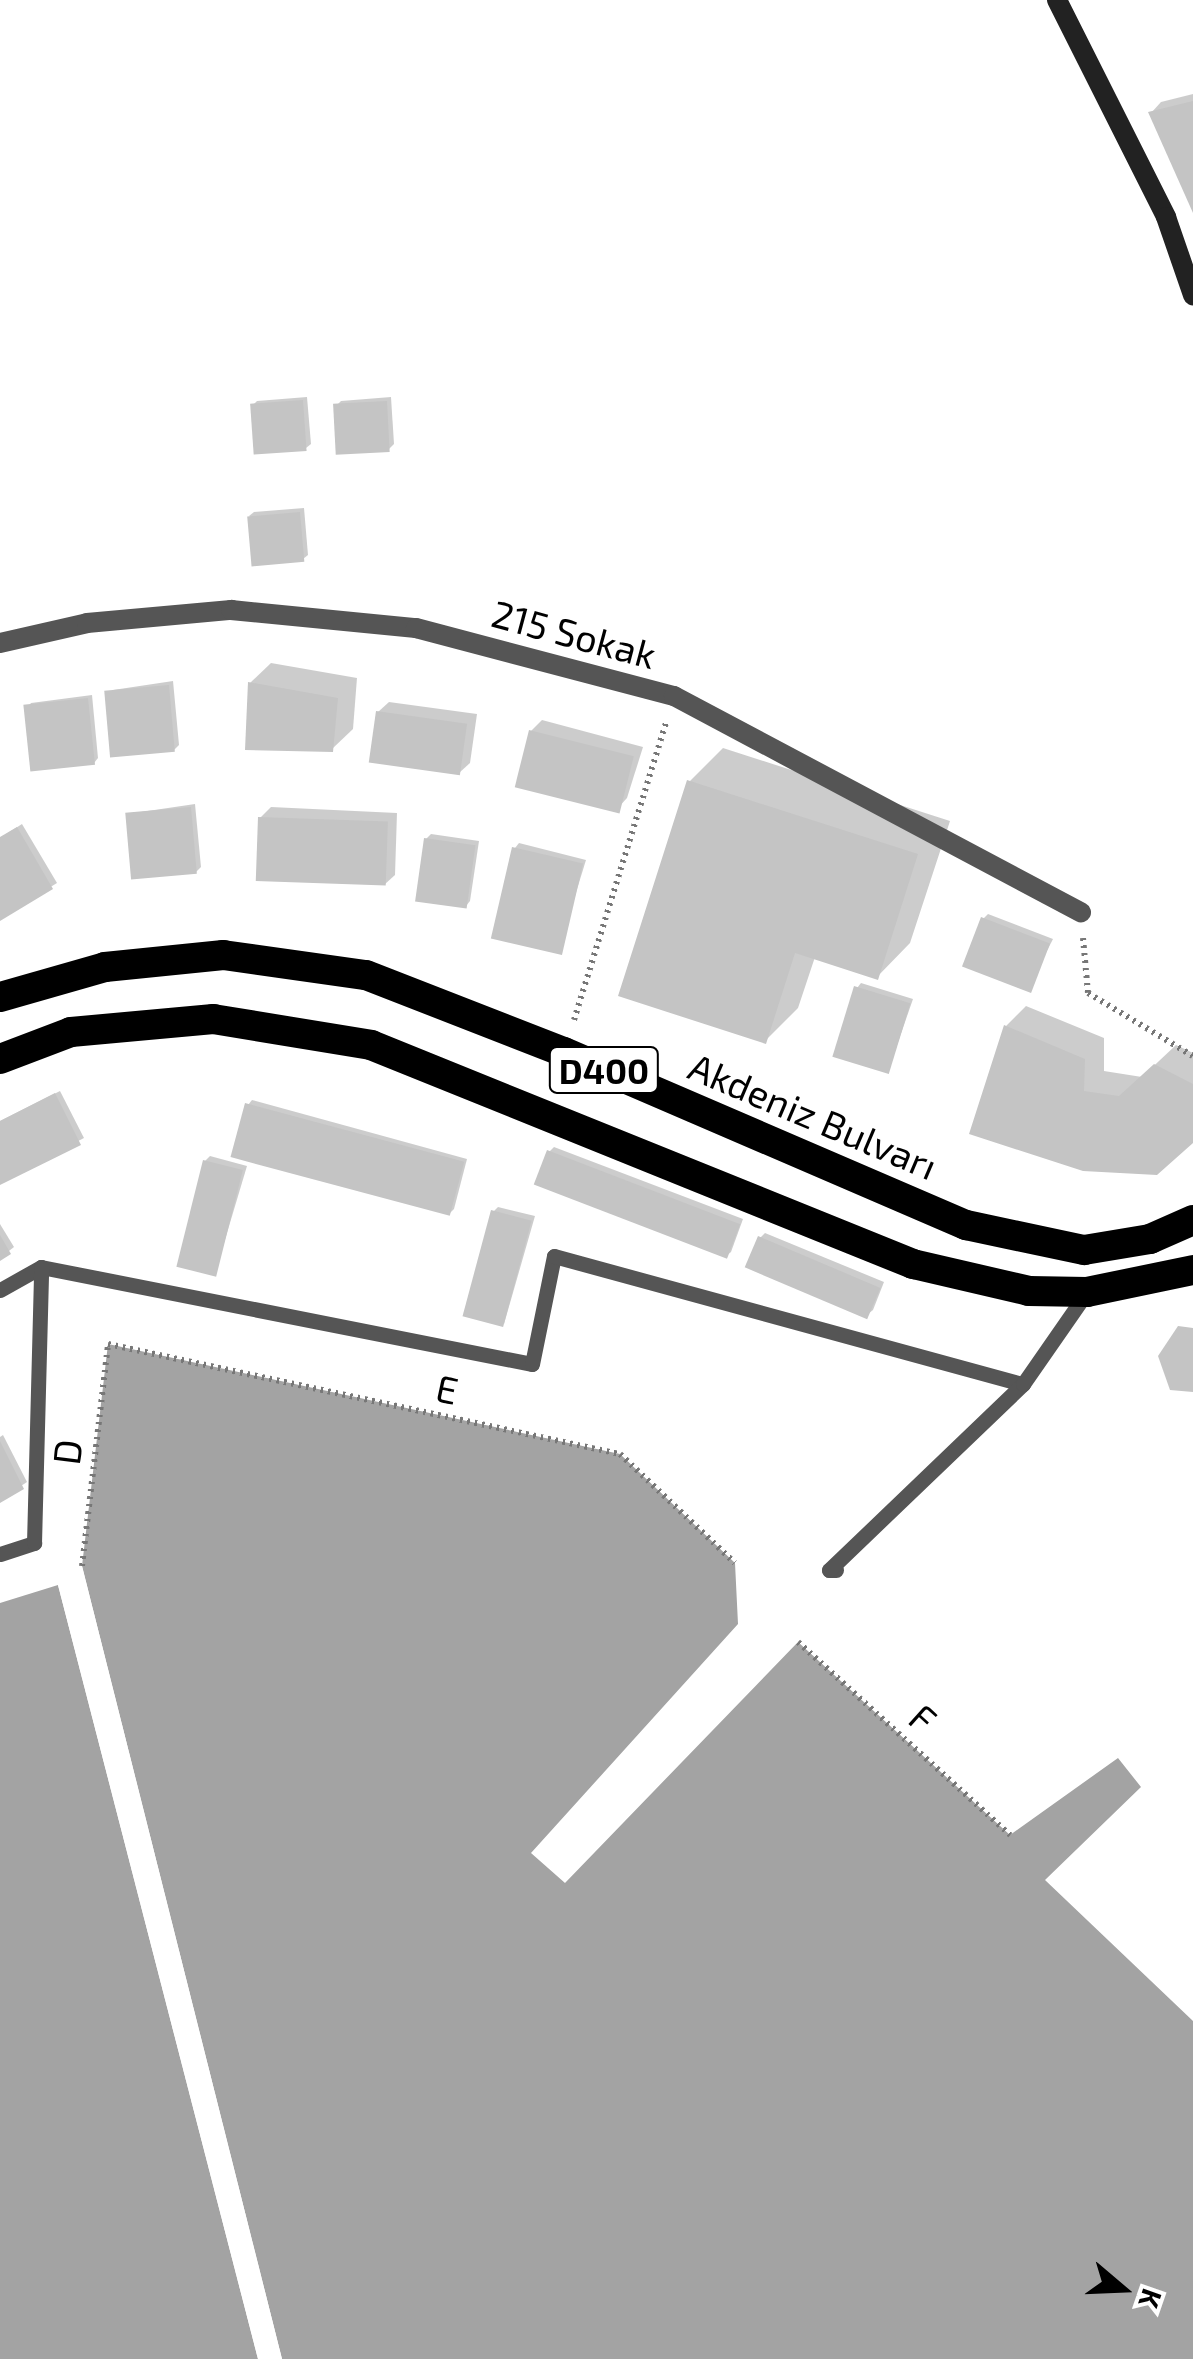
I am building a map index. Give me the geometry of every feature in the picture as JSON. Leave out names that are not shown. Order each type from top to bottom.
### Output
[{"type":"highway","name":"Akdeniz Bulvarı","points":[[0,997],[105,967],[223,955],[366,975],[564,1052],[966,1225],[1084,1250],[1150,1239],[1193,1220]]},
{"type":"highway","name":"D400","points":[[0,1058],[71,1032],[212,1019],[371,1045],[913,1264],[1029,1291],[1086,1292],[1193,1270]]},
{"type":"street","points":[[1057,0],[1166,216],[1192,293]]},
{"type":"street","name":"215 Sokak","points":[[0,643],[87,623],[231,610],[416,628],[674,696],[1081,912]]},
{"type":"lane","points":[[0,1290],[41,1268],[532,1364],[554,1256],[1022,1384]]},
{"type":"lane","points":[[0,1554],[34,1542],[41,1268]]},
{"type":"lane","points":[[836,1570],[829,1570],[1022,1384],[1086,1292]]},
{"type":"path","points":[[564,1052],[674,696]]},
{"type":"path","points":[[1081,912],[1088,993],[1193,1056]]},
{"type":"path","name":"E","points":[[108,1344],[620,1454],[736,1563]]},
{"type":"path","name":"D","points":[[82,1566],[108,1344]]},
{"type":"path","name":"F","points":[[798,1642],[1010,1835]]},
{"type":"shaded area","points":[[108,1344],[620,1454],[735,1563],[738,1624],[531,1853],[565,1883],[798,1642],[1010,1835],[1118,1758],[1141,1787],[1045,1880],[1193,2021],[1193,2359],[282,2359],[82,1566]]},
{"type":"shaded area","points":[[58,1585],[258,2359],[0,2359],[0,1603]]},
{"type":"pier","points":[[82,1566],[282,2359],[277,2359],[77,1570]]},
{"type":"pier","points":[[62,1582],[263,2359],[258,2359],[58,1585]]},
{"type":"building","points":[[1193,101],[1193,213],[1148,112]]},
{"type":"building","points":[[303,400],[307,451],[254,455],[250,404]]},
{"type":"building","points":[[387,401],[390,452],[336,455],[333,404]]},
{"type":"building","points":[[300,512],[304,562],[252,566],[247,517]]},
{"type":"building","points":[[248,682],[338,698],[333,752],[245,750]]},
{"type":"building","points":[[169,685],[175,752],[110,757],[104,691]]},
{"type":"building","points":[[88,698],[95,765],[30,771],[23,705]]},
{"type":"building","points":[[376,711],[467,724],[460,775],[369,762]]},
{"type":"building","points":[[529,730],[634,756],[620,813],[515,787]]},
{"type":"building","points":[[687,780],[918,854],[878,980],[795,953],[766,1044],[618,996]]},
{"type":"building","points":[[191,807],[197,874],[131,879],[125,813]]},
{"type":"building","points":[[258,817],[388,822],[386,885],[256,881]]},
{"type":"building","points":[[17,827],[53,889],[0,921],[0,837]]},
{"type":"building","points":[[424,838],[475,845],[467,909],[415,901]]},
{"type":"building","points":[[512,847],[583,863],[562,955],[491,939]]},
{"type":"building","points":[[981,917],[1050,944],[1031,993],[962,966]]},
{"type":"building","points":[[854,986],[910,1003],[889,1074],[832,1057]]},
{"type":"building","points":[[1004,1025],[1085,1059],[1084,1091],[1119,1096],[1154,1064],[1193,1084],[1193,1143],[1157,1175],[1083,1171],[969,1134]]},
{"type":"building","points":[[55,1093],[81,1145],[0,1185],[0,1121]]},
{"type":"building","points":[[245,1103],[464,1162],[450,1216],[231,1157]]},
{"type":"building","points":[[547,1150],[740,1224],[727,1259],[534,1185]]},
{"type":"building","points":[[203,1160],[243,1170],[216,1277],[176,1267]]},
{"type":"building","points":[[491,1210],[532,1221],[503,1327],[463,1316]]},
{"type":"building","points":[[0,1235],[11,1254],[0,1261]]},
{"type":"building","points":[[758,1236],[880,1288],[867,1319],[745,1267]]},
{"type":"building","points":[[1178,1326],[1193,1328],[1193,1392],[1170,1390],[1158,1356]]},
{"type":"building","points":[[0,1441],[24,1489],[0,1503]]}]
